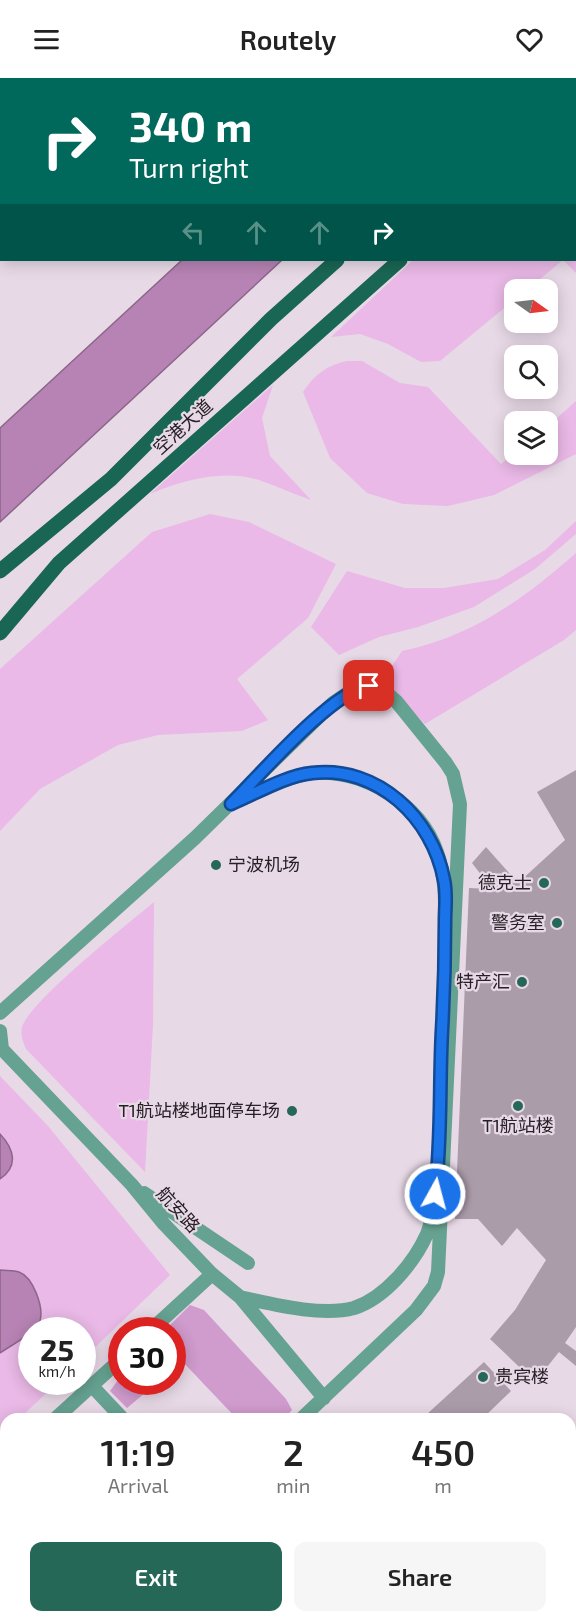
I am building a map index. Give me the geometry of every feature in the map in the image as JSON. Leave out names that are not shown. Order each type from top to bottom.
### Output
[{"type":"main road","name":"空港大道","points":[[0,572],[111,479],[271,319],[336,261]]},
{"type":"main road","name":"空港大道","points":[[0,632],[59,564],[399,261]]},
{"type":"street","points":[[0,1013],[231,804],[333,704],[357,687],[369,686],[382,689],[428,738],[453,774],[460,804],[438,1272],[434,1286],[416,1310],[308,1413]]},
{"type":"street","points":[[231,804],[285,781],[313,773],[354,776],[375,784],[399,800],[422,825],[437,850],[445,882],[446,964],[440,1075],[440,1153],[428,1233],[407,1266],[391,1283],[371,1300],[354,1308],[330,1311],[272,1304],[240,1297]]},
{"type":"street","points":[[0,1031],[1,1049]]},
{"type":"street","name":"航安路","points":[[1,1049],[132,1185],[164,1224],[212,1274],[240,1297],[324,1398]]},
{"type":"street","points":[[132,1185],[248,1263]]},
{"type":"street","points":[[165,1317],[212,1274]]},
{"type":"street","points":[[96,1382],[108,1371]]},
{"type":"street","points":[[96,1390],[117,1413]]},
{"type":"street","points":[[62,1413],[82,1395]]},
{"type":"shaded area","points":[[181,261],[281,261],[0,522],[0,428]]},
{"type":"shaded area","points":[[412,261],[562,261],[540,279],[504,279],[504,308],[440,361],[421,362],[388,344],[360,334],[331,337]]},
{"type":"shaded area","points":[[564,261],[576,261],[576,273]]},
{"type":"shaded area","points":[[347,361],[362,361],[400,383],[428,387],[501,464],[504,461],[504,465],[554,465],[494,495],[448,506],[403,504],[367,493],[330,458],[303,392],[322,372],[333,365]]},
{"type":"shaded area","points":[[273,385],[262,418],[270,456],[311,500],[259,480],[231,476],[189,481],[150,494]]},
{"type":"shaded area","points":[[576,401],[576,454],[558,463],[558,417]]},
{"type":"shaded area","points":[[210,514],[249,522],[336,564],[308,618],[237,679],[268,720],[242,731],[158,735],[118,745],[40,789],[0,831],[0,669],[152,532]]},
{"type":"shaded area","points":[[576,521],[576,534],[535,569],[474,607],[418,627],[379,637],[339,655],[311,627],[347,571],[405,588],[444,588],[498,579],[545,550]]},
{"type":"shaded area","points":[[576,553],[576,630],[564,640],[425,724],[382,681],[402,651],[427,645],[474,626],[537,586]]},
{"type":"shaded area","points":[[154,902],[153,1025],[145,1172],[26,1049],[21,1033],[29,1015],[61,981]]},
{"type":"shaded area","points":[[0,1076],[48,1126],[170,1275],[126,1317],[108,1317],[108,1335],[96,1346],[96,1317],[18,1317],[18,1395],[44,1395],[25,1413],[0,1413]]},
{"type":"shaded area","points":[[0,1134],[9,1146],[12,1163],[10,1169],[0,1179]]},
{"type":"shaded area","points":[[0,1270],[19,1272],[33,1286],[39,1301],[41,1317],[18,1317],[18,1342],[0,1353]]},
{"type":"shaded area","points":[[190,1305],[204,1310],[286,1399],[292,1410],[289,1413],[231,1413],[186,1365],[186,1317],[178,1317]]},
{"type":"shaded area","points":[[114,1395],[142,1395],[127,1408]]},
{"type":"building","name":"T1航站楼","points":[[576,770],[576,1327],[565,1343],[576,1351],[576,1366],[559,1352],[535,1382],[490,1339],[515,1310],[546,1260],[517,1228],[502,1246],[478,1219],[455,1219],[469,888],[492,889],[472,863],[486,847],[518,883],[565,840],[537,792]]},
{"type":"building","name":"贵宾楼","points":[[484,1362],[511,1391],[488,1413],[428,1413]]},
{"type":"place","name":"宁波机场","points":[[216,865]]},
{"type":"place","name":"德克士","points":[[544,883]]},
{"type":"place","name":"警务室","points":[[557,923]]},
{"type":"place","name":"特产汇","points":[[522,982]]},
{"type":"place","name":"T1航站楼","points":[[518,1106]]},
{"type":"place","name":"T1航站楼地面停车场","points":[[292,1111]]},
{"type":"place","name":"贵宾楼","points":[[483,1377]]},
{"type":"route","points":[[369,686],[357,687],[333,704],[231,804],[285,781],[313,773],[354,776],[375,784],[399,800],[422,825],[437,850],[445,882],[446,964],[440,1075],[440,1153],[435,1194]]}]
